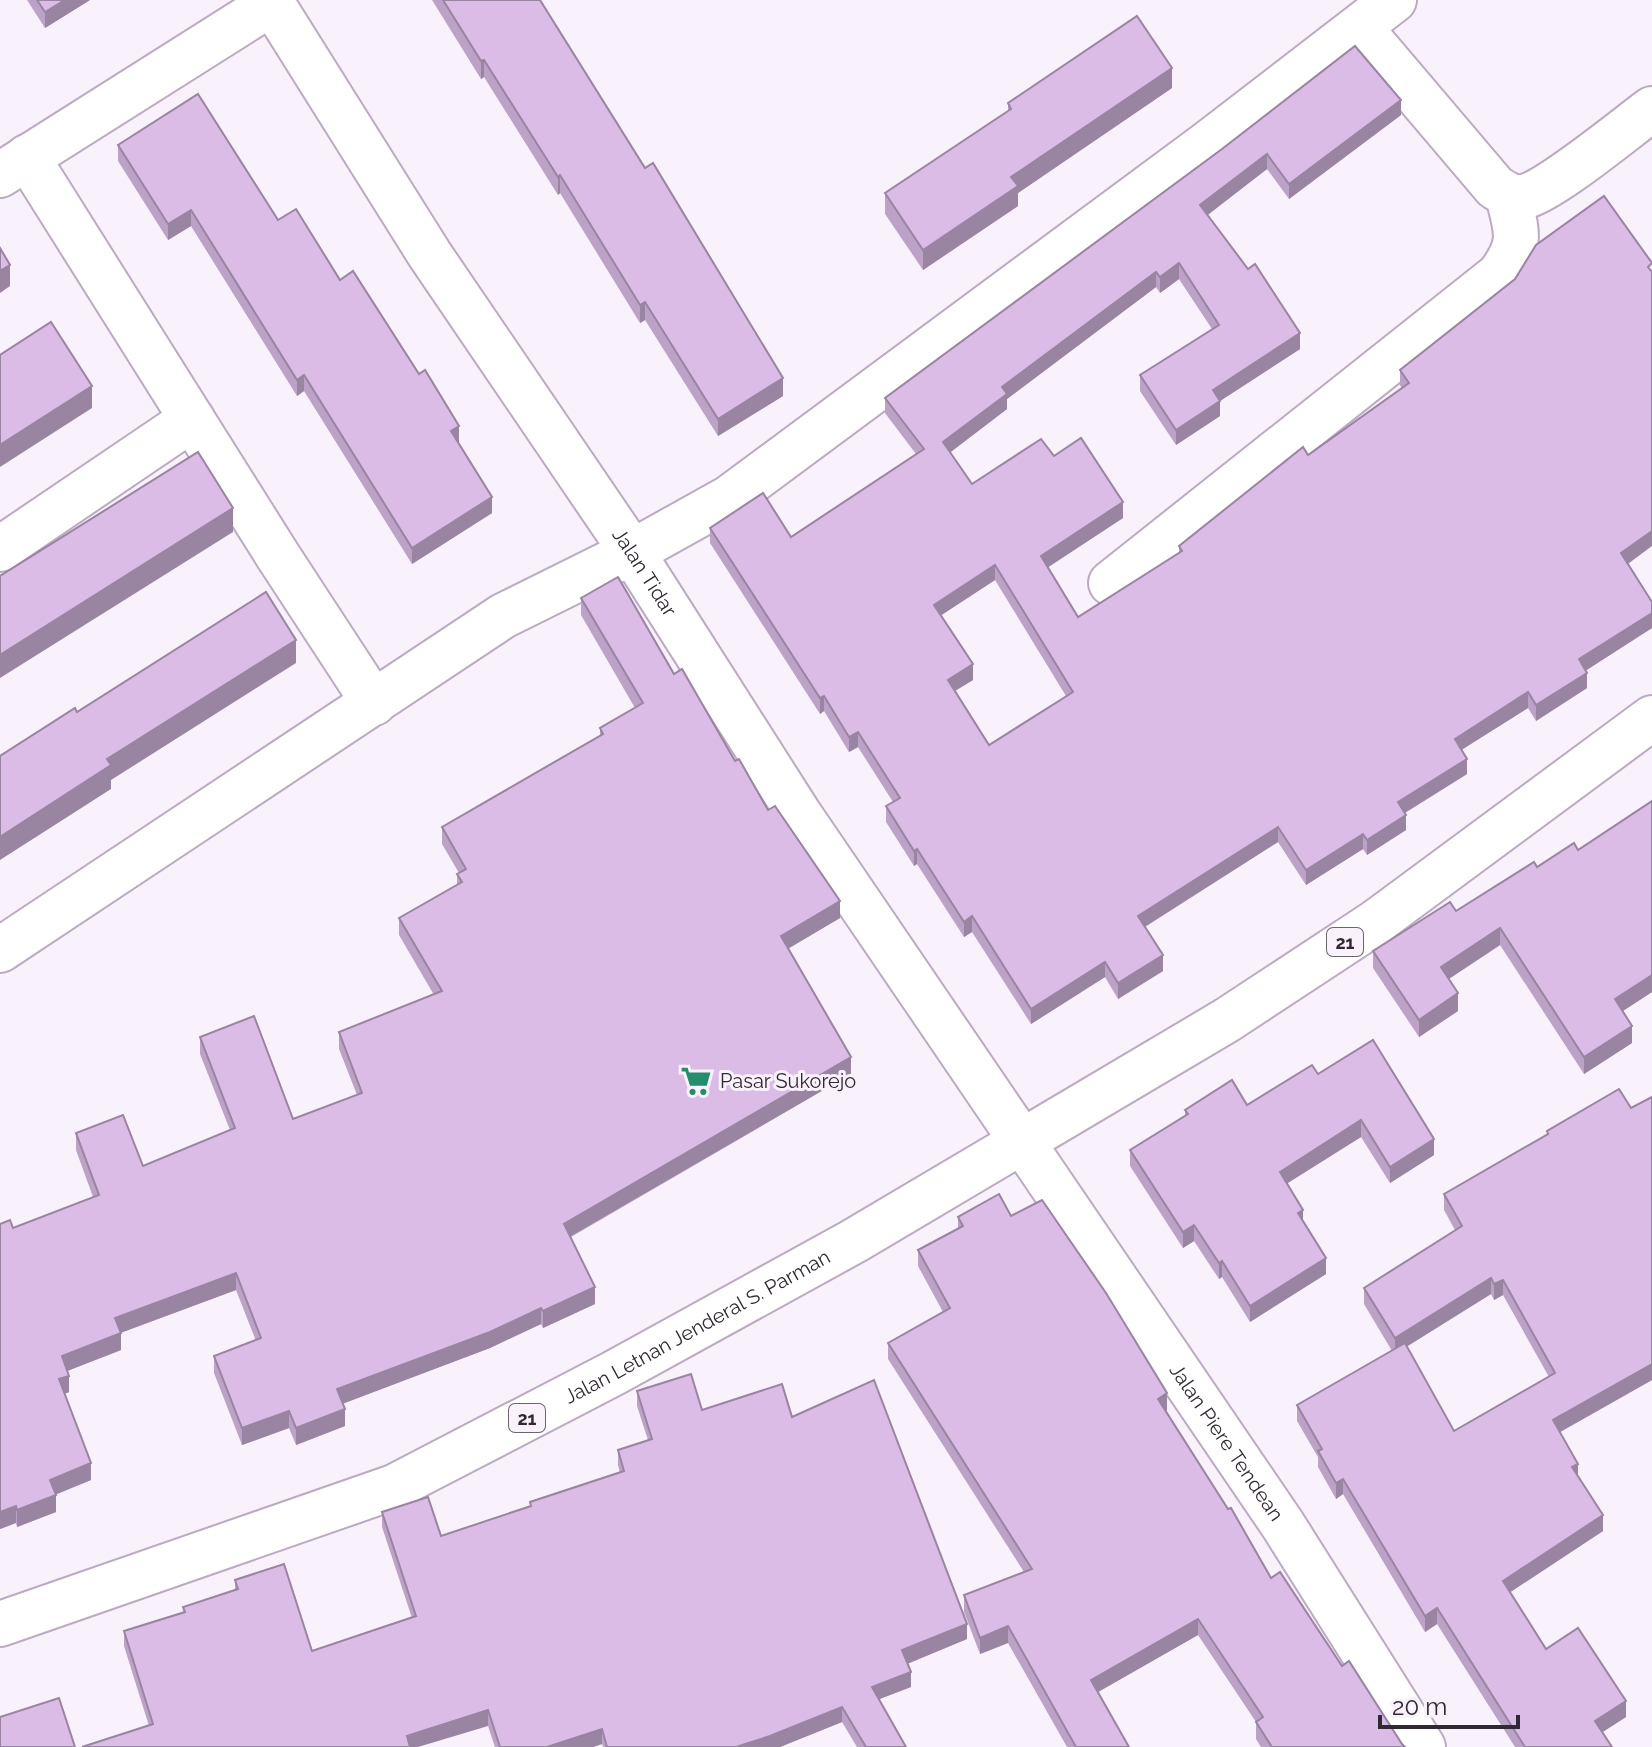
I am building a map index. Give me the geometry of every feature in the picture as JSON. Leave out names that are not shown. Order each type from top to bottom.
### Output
[{"type":"main road","points":[[0,950],[503,616],[632,552],[729,498],[1394,0]]},
{"type":"main road","points":[[271,2],[14,166],[192,419],[374,703]]},
{"type":"main road","name":"Jalan Tidar","points":[[271,2],[430,255],[632,552],[799,814],[1023,1143]]},
{"type":"main road","points":[[1360,28],[1495,187],[1508,196],[1523,197],[1552,183],[1652,109]]},
{"type":"main road","points":[[1111,583],[1499,275],[1514,255],[1517,230],[1508,196]]},
{"type":"main road","points":[[0,549],[192,419]]},
{"type":"main road","name":"21","points":[[1023,1143],[1227,1020],[1376,922],[1652,718]]},
{"type":"main road","name":"Jalan Letnan Jenderal S. Parman","points":[[0,1624],[394,1487],[614,1373],[854,1241],[1023,1143]]},
{"type":"main road","name":"Jalan Piere Tendean","points":[[1023,1143],[1283,1525],[1423,1747]]},
{"type":"building","points":[[37,0],[65,0],[45,12]]},
{"type":"building","points":[[443,0],[540,0],[645,168],[653,163],[783,378],[718,419],[645,302],[640,305],[560,175],[558,177]]},
{"type":"building","points":[[1137,16],[1172,68],[1011,177],[1018,186],[923,250],[885,193],[1011,109],[1008,103]]},
{"type":"building","points":[[1355,46],[1401,100],[1289,184],[1267,154],[1200,205],[1248,269],[1255,264],[1300,333],[1213,390],[1220,401],[1176,430],[1140,375],[1219,325],[1179,263],[1160,277],[1156,272],[1002,387],[1007,394],[943,442],[972,484],[1041,439],[1054,456],[1081,438],[1123,502],[1041,556],[1078,617],[1182,551],[1179,546],[1303,447],[1308,455],[1409,383],[1400,370],[1515,279],[1536,245],[1604,196],[1652,263],[1648,267],[1652,272],[1652,531],[1621,553],[1652,602],[1652,613],[1579,659],[1587,673],[1536,705],[1528,692],[1455,739],[1467,759],[1398,802],[1406,815],[1367,840],[1363,834],[1306,870],[1278,827],[1138,916],[1163,955],[1118,983],[1105,962],[1031,1009],[972,916],[964,922],[917,849],[914,851],[886,806],[900,798],[858,732],[849,737],[824,696],[820,698],[710,528],[763,493],[791,537],[924,449],[885,398],[1222,149]],"holes":[[[995,565],[1073,692],[989,745],[948,680],[973,664],[934,605]]]},
{"type":"building","points":[[198,94],[278,220],[296,209],[340,280],[353,271],[419,374],[425,370],[459,426],[451,431],[492,497],[412,548],[304,375],[297,380],[191,210],[168,224],[118,145]]},
{"type":"building","points":[[0,248],[10,265],[0,271]]},
{"type":"building","points":[[51,322],[92,386],[0,445],[0,355]]},
{"type":"building","points":[[198,452],[233,508],[0,655],[0,576]]},
{"type":"building","points":[[618,577],[674,674],[682,669],[735,761],[739,759],[768,810],[775,806],[840,901],[781,936],[851,1057],[564,1224],[595,1287],[490,1332],[337,1389],[345,1409],[296,1428],[289,1411],[242,1428],[214,1356],[261,1338],[236,1273],[115,1318],[121,1333],[62,1356],[69,1376],[59,1379],[91,1463],[50,1480],[56,1495],[17,1510],[16,1506],[0,1512],[0,1224],[10,1220],[13,1228],[99,1195],[76,1133],[123,1115],[143,1166],[235,1128],[200,1037],[254,1016],[293,1119],[362,1093],[339,1032],[442,991],[399,918],[462,882],[457,874],[466,869],[442,827],[603,734],[600,728],[643,703],[581,598]]},
{"type":"building","points":[[266,592],[296,640],[107,759],[111,765],[0,837],[0,756],[75,708],[77,712]]},
{"type":"building","points":[[1652,801],[1652,975],[1615,999],[1632,1026],[1584,1057],[1500,928],[1441,967],[1458,993],[1419,1020],[1373,951],[1450,902],[1456,911],[1534,862],[1537,867],[1574,843],[1578,850]]},
{"type":"building","points":[[1373,1040],[1434,1139],[1390,1167],[1361,1120],[1280,1172],[1303,1210],[1298,1213],[1326,1258],[1250,1306],[1222,1261],[1219,1263],[1194,1225],[1183,1232],[1130,1150],[1188,1114],[1185,1110],[1232,1080],[1247,1105],[1312,1065],[1318,1074]]},
{"type":"building","points":[[1619,1089],[1631,1108],[1652,1097],[1652,1364],[1553,1420],[1578,1464],[1572,1467],[1603,1515],[1503,1581],[1546,1649],[1578,1628],[1626,1701],[1595,1721],[1612,1747],[1525,1747],[1437,1608],[1425,1616],[1343,1479],[1336,1483],[1318,1451],[1322,1449],[1297,1405],[1405,1343],[1454,1431],[1555,1373],[1503,1280],[1494,1284],[1491,1278],[1395,1338],[1364,1288],[1462,1226],[1444,1194]]},
{"type":"building","points":[[999,1194],[1011,1216],[1042,1200],[1106,1293],[1167,1393],[1158,1399],[1228,1509],[1231,1508],[1271,1578],[1280,1572],[1342,1666],[1349,1661],[1405,1747],[1272,1747],[1256,1722],[1263,1717],[1198,1619],[1091,1680],[1129,1747],[1076,1747],[1008,1626],[980,1638],[964,1595],[1032,1569],[888,1343],[950,1308],[918,1250],[963,1226],[958,1217]]},
{"type":"building","points":[[691,1374],[702,1410],[782,1384],[792,1417],[874,1380],[967,1624],[902,1650],[911,1672],[872,1687],[906,1747],[866,1747],[842,1707],[736,1747],[607,1747],[602,1729],[547,1747],[500,1747],[488,1710],[407,1736],[410,1747],[82,1747],[153,1724],[124,1631],[185,1612],[183,1607],[238,1589],[235,1580],[284,1564],[312,1651],[416,1616],[382,1512],[428,1497],[441,1536],[624,1471],[618,1450],[652,1439],[637,1391]]},
{"type":"building","points":[[59,1698],[75,1747],[0,1747],[0,1717]]},
{"type":"place","name":"Pasar Sukorejo","points":[[696,1081]]}]
